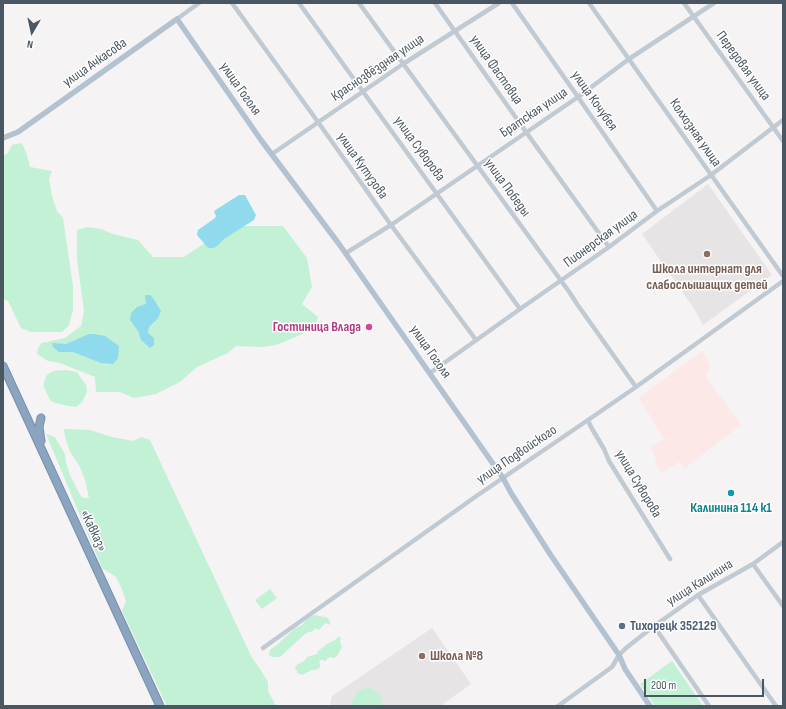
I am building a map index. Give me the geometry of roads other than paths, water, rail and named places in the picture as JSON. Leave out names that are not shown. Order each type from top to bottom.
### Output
[{"type":"highway","name":"«Кавказ»","points":[[3,366],[160,706]]},
{"type":"highway","points":[[41,418],[39,427],[42,451]]},
{"type":"main road","name":"улица Ачкасова","points":[[3,138],[18,132],[177,19]]},
{"type":"main road","name":"улица Гоголя","points":[[177,19],[272,154],[346,253],[503,478],[550,554],[619,655],[625,669],[650,706]]},
{"type":"street","name":"улица Ачкасова","points":[[177,19],[199,3]]},
{"type":"street","name":"улица Кутузова","points":[[232,3],[391,225],[476,340]]},
{"type":"street","name":"улица Суворова","points":[[299,3],[520,309]]},
{"type":"street","name":"улица Победы","points":[[359,3],[636,386]]},
{"type":"street","name":"улица Фастовца","points":[[435,3],[609,247]]},
{"type":"street","name":"Краснозвёздная улица","points":[[272,154],[403,64],[499,3]]},
{"type":"street","name":"улица Кочубея","points":[[512,3],[657,211]]},
{"type":"street","name":"Колхозная улица","points":[[589,3],[783,276]]},
{"type":"street","name":"Передовая улица","points":[[684,3],[783,141]]},
{"type":"street","name":"Братская улица","points":[[346,253],[391,225],[578,97],[629,59],[714,3]]},
{"type":"street","name":"Пионерская улица","points":[[430,373],[609,247],[657,211],[711,175],[783,120]]},
{"type":"street","name":"улица Подвойского","points":[[263,648],[783,282]]},
{"type":"street","name":"улица Суворова","points":[[588,420],[610,461],[670,559]]},
{"type":"street","name":"улица Калинина","points":[[558,706],[612,667],[619,655],[626,648],[654,626],[698,596],[753,564],[783,542]]},
{"type":"street","points":[[753,564],[783,606]]},
{"type":"street","points":[[698,596],[776,706]]},
{"type":"street","points":[[654,626],[709,706]]},
{"type":"water","points":[[239,195],[245,195],[256,215],[254,220],[224,239],[214,248],[208,248],[197,235],[198,230],[215,218],[216,216],[214,211]]},
{"type":"water","points":[[145,295],[150,295],[153,298],[161,311],[158,318],[149,327],[148,333],[154,338],[154,345],[150,348],[141,340],[138,331],[130,320],[131,313],[137,307],[146,304]]},
{"type":"water","points":[[89,334],[105,336],[119,346],[118,358],[113,364],[101,363],[73,352],[59,352],[53,347],[52,343],[66,344]]},
{"type":"place","name":"Школа интернат для слабослышащих детей","points":[[707,254]]},
{"type":"place","name":"Гостиница Влада","points":[[369,327]]},
{"type":"place","name":"Калинина 114 к1","points":[[731,493]]},
{"type":"place","name":"Тихорецк 352129","points":[[622,626]]},
{"type":"place","name":"Школа №8","points":[[422,656]]}]
